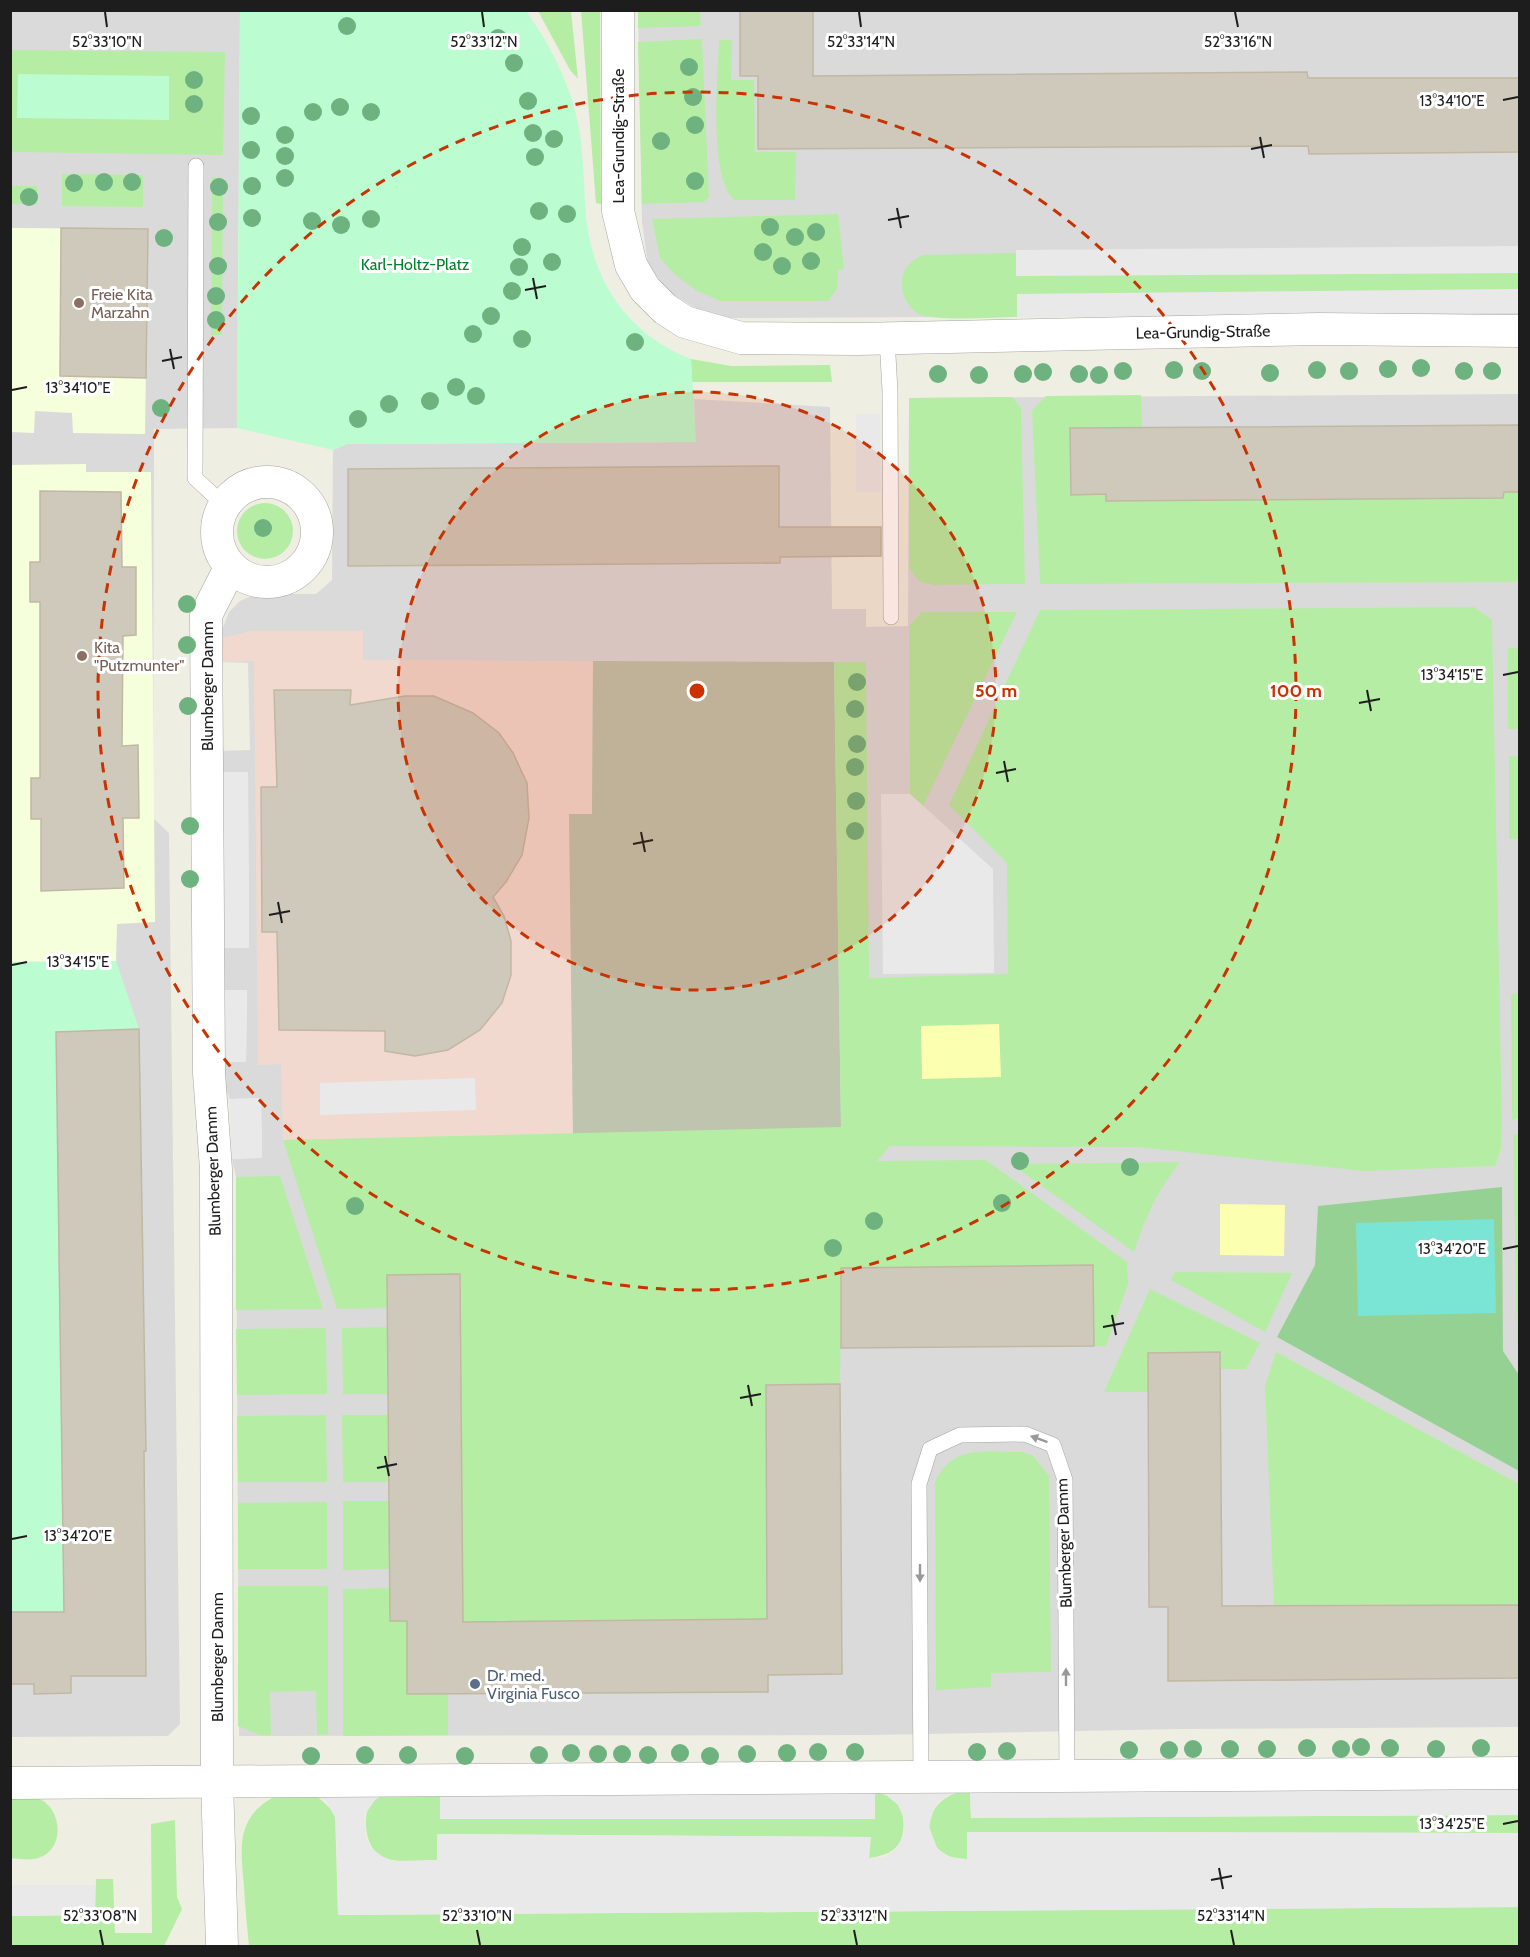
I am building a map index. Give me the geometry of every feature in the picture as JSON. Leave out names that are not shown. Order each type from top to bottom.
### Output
[{"type":"street","name":"Lea-Grundig-Straße","points":[[618,10],[618,211],[631,265],[645,289],[665,309],[686,322],[741,338],[887,338],[1319,329],[1520,331]]},
{"type":"street","points":[[260,482],[276,483],[291,488],[303,497],[313,510],[317,525],[317,541],[312,556],[302,569],[289,578],[274,583],[258,582],[243,577],[230,568],[217,540],[217,523],[224,505],[245,487],[260,482]]},
{"type":"street","name":"Blumberger Damm","points":[[222,1947],[217,1781],[216,1169],[209,1072],[206,615],[230,568]]},
{"type":"street","points":[[10,1782],[1520,1773]]},
{"type":"lane","points":[[196,166],[195,478],[224,505]]},
{"type":"lane","points":[[887,338],[890,391],[891,617]]},
{"type":"lane","name":"Blumberger Damm","points":[[921,1777],[919,1484],[930,1449],[960,1436],[1025,1434],[1053,1445],[1065,1480],[1067,1776]]},
{"type":"shaded area","points":[[10,11],[240,11],[237,428],[154,429],[153,818],[169,833],[180,1724],[168,1736],[11,1737]]},
{"type":"shaded area","points":[[538,11],[571,11],[578,79],[570,70]]},
{"type":"shaded area","points":[[581,11],[600,11],[601,204],[596,203]]},
{"type":"shaded area","points":[[638,11],[1519,11],[1519,314],[729,318],[697,309],[669,292],[648,265],[642,222]]},
{"type":"shaded area","points":[[638,11],[700,11],[701,26],[638,28]]},
{"type":"shaded area","points":[[702,39],[709,197],[704,202],[642,204],[638,42]]},
{"type":"shaded area","points":[[719,40],[732,40],[731,80],[754,80],[755,152],[796,152],[795,200],[734,200],[726,187],[721,170],[716,124]]},
{"type":"shaded area","points":[[11,50],[225,52],[223,155],[11,152]]},
{"type":"shaded area","points":[[62,174],[143,175],[143,207],[62,206]]},
{"type":"shaded area","points":[[212,177],[223,178],[222,335],[211,335]]},
{"type":"shaded area","points":[[11,186],[37,186],[37,204],[11,204]]},
{"type":"shaded area","points":[[838,214],[844,269],[838,270],[837,289],[828,301],[720,301],[697,291],[674,274],[660,258],[652,219]]},
{"type":"shaded area","name":"Freie Kita Marzahn","points":[[11,228],[148,229],[145,434],[73,433],[72,413],[35,411],[34,433],[11,432]]},
{"type":"shaded area","points":[[1519,246],[1519,273],[1016,276],[1016,250]]},
{"type":"shaded area","points":[[1017,253],[1017,276],[1520,273],[1519,289],[1018,294],[1017,317],[938,318],[927,316],[915,312],[904,296],[902,278],[905,269],[923,255]]},
{"type":"shaded area","points":[[1519,289],[1519,313],[1017,317],[1017,294]]},
{"type":"shaded area","points":[[691,359],[731,366],[830,365],[832,382],[692,382]]},
{"type":"shaded area","points":[[1519,394],[1519,1727],[1179,1729],[872,1735],[239,1736],[236,1177],[232,1159],[262,1157],[261,1098],[230,1099],[222,1082],[223,1062],[246,1062],[247,990],[223,990],[223,948],[249,948],[248,773],[221,772],[221,751],[250,750],[248,663],[222,662],[222,630],[229,612],[240,601],[260,594],[316,594],[332,580],[333,450],[347,444],[695,442],[694,399],[830,407],[832,609],[866,609],[866,627],[908,626],[909,398]]},
{"type":"shaded area","points":[[1141,395],[1142,428],[1070,428],[1071,494],[1106,494],[1107,501],[1214,501],[1215,494],[1250,493],[1251,500],[1359,500],[1359,493],[1395,499],[1503,498],[1504,492],[1519,492],[1519,579],[1514,582],[1040,584],[1032,410],[1046,396]]},
{"type":"shaded area","points":[[1012,397],[1021,408],[1025,584],[934,585],[920,582],[909,568],[909,398]]},
{"type":"shaded area","points":[[856,414],[880,414],[881,492],[856,492]]},
{"type":"shaded area","name":"Kita \"Putzmunter\"","points":[[86,464],[86,472],[151,472],[155,922],[117,924],[116,961],[11,962],[10,465]]},
{"type":"shaded area","points":[[260,503],[270,503],[285,511],[291,520],[293,531],[291,542],[285,551],[270,559],[260,559],[249,554],[242,547],[237,536],[237,526],[242,515],[249,508]]},
{"type":"shaded area","points":[[1474,607],[1492,620],[1502,1124],[1501,1149],[1495,1166],[1364,1171],[1137,1147],[890,1146],[877,1161],[986,1160],[1127,1262],[1128,1284],[1106,1346],[1094,1346],[1093,1265],[914,1267],[913,1274],[878,1268],[842,1268],[840,1384],[766,1385],[767,1570],[782,1603],[767,1603],[767,1619],[463,1622],[460,1275],[387,1275],[387,1308],[337,1309],[283,1140],[841,1127],[834,662],[866,662],[869,978],[1008,974],[1007,863],[949,805],[1040,610]]},
{"type":"shaded area","points":[[922,612],[1017,612],[923,806],[910,794],[909,626]]},
{"type":"shaded area","points":[[252,631],[363,631],[363,660],[593,661],[592,814],[569,815],[573,1135],[283,1140],[281,1064],[258,1065],[254,661],[222,662],[222,638]]},
{"type":"shaded area","points":[[1508,648],[1519,648],[1519,729],[1508,729]]},
{"type":"shaded area","points":[[593,661],[834,662],[841,1128],[573,1135],[569,814],[592,814]]},
{"type":"shaded area","points":[[1509,756],[1519,756],[1519,839],[1509,839]]},
{"type":"shaded area","points":[[221,772],[248,772],[249,948],[223,948]]},
{"type":"shaded area","points":[[881,794],[910,794],[993,869],[994,973],[883,974]]},
{"type":"shaded area","points":[[223,990],[247,990],[246,1062],[223,1062]]},
{"type":"shaded area","points":[[1519,993],[1519,1118],[1512,1120],[1511,994]]},
{"type":"shaded area","points":[[475,1078],[476,1110],[320,1115],[320,1083]]},
{"type":"shaded area","points":[[261,1098],[262,1158],[232,1159],[230,1099]]},
{"type":"shaded area","points":[[1520,1133],[1519,1349],[1517,1345],[1513,1135]]},
{"type":"shaded area","points":[[1180,1162],[1153,1205],[1134,1252],[1011,1164]]},
{"type":"shaded area","points":[[280,1176],[323,1309],[236,1310],[236,1177]]},
{"type":"shaded area","points":[[1502,1187],[1503,1351],[1519,1375],[1519,1471],[1277,1337],[1315,1265],[1318,1206]]},
{"type":"shaded area","points":[[1494,1219],[1496,1313],[1358,1316],[1356,1223]]},
{"type":"shaded area","points":[[1175,1272],[1292,1273],[1265,1332],[1171,1280]]},
{"type":"shaded area","points":[[1150,1289],[1260,1343],[1246,1369],[1220,1369],[1220,1352],[1148,1353],[1148,1392],[1104,1392]]},
{"type":"shaded area","points":[[388,1327],[388,1394],[343,1394],[342,1328]]},
{"type":"shaded area","points":[[326,1328],[327,1394],[237,1395],[236,1329]]},
{"type":"shaded area","points":[[1276,1352],[1519,1484],[1519,1605],[1274,1606],[1265,1386]]},
{"type":"shaded area","points":[[326,1415],[327,1482],[238,1482],[237,1416]]},
{"type":"shaded area","points":[[342,1415],[388,1415],[388,1482],[343,1482]]},
{"type":"shaded area","points":[[984,1452],[1023,1452],[1033,1456],[1049,1476],[1051,1672],[991,1673],[991,1687],[936,1690],[935,1482],[951,1461],[961,1456]]},
{"type":"shaded area","points":[[343,1501],[389,1501],[389,1569],[343,1570]]},
{"type":"shaded area","points":[[327,1502],[327,1569],[238,1569],[238,1503]]},
{"type":"shaded area","points":[[238,1586],[328,1586],[328,1734],[317,1735],[316,1691],[270,1692],[271,1735],[260,1735],[238,1726]]},
{"type":"shaded area","points":[[389,1588],[390,1621],[407,1621],[407,1694],[448,1694],[448,1735],[343,1736],[343,1589]]},
{"type":"shaded area","points":[[1519,1788],[1520,1815],[971,1818],[970,1791]]},
{"type":"shaded area","points":[[970,1791],[971,1818],[1520,1815],[1519,1833],[968,1832],[967,1859],[951,1857],[940,1850],[932,1841],[930,1829],[931,1817],[937,1806],[948,1797]]},
{"type":"shaded area","points":[[875,1792],[886,1795],[901,1804],[903,1834],[896,1847],[890,1852],[869,1858],[870,1837],[437,1834],[437,1860],[401,1861],[391,1860],[374,1850],[366,1827],[370,1805],[381,1796],[397,1794],[440,1793],[441,1819],[875,1819]]},
{"type":"shaded area","points":[[875,1792],[875,1819],[440,1819],[440,1793]]},
{"type":"shaded area","points":[[386,1793],[375,1800],[364,1816],[366,1838],[371,1848],[383,1857],[394,1861],[437,1860],[437,1834],[871,1837],[869,1858],[885,1857],[897,1848],[904,1834],[904,1819],[898,1805],[886,1795],[952,1793],[935,1805],[929,1826],[937,1848],[949,1857],[967,1859],[967,1832],[1519,1833],[1519,1907],[338,1915],[336,1819],[326,1801],[317,1796]]},
{"type":"shaded area","points":[[278,1795],[317,1796],[335,1813],[338,1915],[1519,1907],[1519,1946],[249,1946],[242,1858],[244,1833],[254,1812]]},
{"type":"shaded area","points":[[11,1797],[34,1797],[44,1801],[51,1809],[58,1829],[52,1848],[45,1855],[34,1859],[11,1858]]},
{"type":"shaded area","points":[[175,1820],[177,1897],[182,1909],[164,1946],[11,1946],[10,1916],[95,1915],[96,1879],[113,1879],[115,1933],[152,1933],[151,1824]]},
{"type":"shaded area","points":[[11,1885],[95,1885],[95,1915],[11,1916]]},
{"type":"sand","points":[[999,1024],[1001,1077],[922,1079],[921,1026]]},
{"type":"sand","points":[[1220,1204],[1285,1205],[1284,1256],[1220,1255]]},
{"type":"green space","name":"Karl-Holtz-Platz","points":[[240,11],[526,11],[553,54],[573,102],[581,145],[586,217],[597,264],[606,285],[632,321],[669,349],[691,359],[696,442],[347,444],[333,450],[237,428]]},
{"type":"green space","points":[[18,74],[169,76],[169,120],[17,118]]},
{"type":"green space","points":[[116,961],[139,1029],[56,1032],[59,1239],[69,1254],[58,1255],[60,1327],[70,1340],[60,1341],[61,1412],[71,1412],[63,1468],[73,1523],[62,1524],[63,1560],[72,1612],[11,1612],[10,962]]},
{"type":"building","points":[[740,10],[813,10],[813,76],[1307,72],[1308,78],[1520,78],[1520,152],[1309,154],[1308,146],[758,149],[758,76],[740,76]]},
{"type":"building","points":[[61,228],[148,229],[146,378],[60,376]]},
{"type":"building","points":[[1520,425],[1520,492],[1504,492],[1503,498],[1106,501],[1106,494],[1071,495],[1070,428]]},
{"type":"building","points":[[779,466],[779,527],[881,527],[881,556],[780,557],[780,563],[348,566],[348,469]]},
{"type":"building","points":[[40,491],[121,492],[122,567],[136,567],[136,635],[123,636],[122,746],[138,745],[139,818],[123,818],[124,888],[41,891],[41,819],[31,819],[31,778],[40,778],[40,602],[30,602],[30,562],[40,562]]},
{"type":"building","points":[[274,690],[351,690],[350,705],[405,696],[434,696],[473,713],[499,733],[513,753],[527,783],[529,818],[522,855],[506,882],[493,897],[504,916],[511,941],[511,975],[502,1003],[480,1030],[448,1050],[415,1056],[385,1051],[385,1031],[279,1030],[277,932],[262,932],[261,787],[277,787]]},
{"type":"building","points":[[139,1029],[146,1451],[144,1451],[146,1676],[71,1676],[71,1693],[34,1694],[34,1684],[10,1684],[10,1612],[64,1612],[56,1032]]},
{"type":"building","points":[[1093,1265],[1094,1346],[841,1348],[841,1268]]},
{"type":"building","points":[[460,1274],[463,1622],[767,1619],[766,1385],[840,1384],[842,1674],[768,1675],[768,1692],[407,1694],[407,1621],[390,1621],[387,1275]]},
{"type":"building","points":[[1220,1352],[1222,1606],[1520,1605],[1520,1678],[1168,1681],[1168,1607],[1149,1607],[1148,1353]]},
{"type":"place","name":"Freie Kita Marzahn","points":[[79,303]]},
{"type":"place","name":"Kita \"Putzmunter\"","points":[[82,656]]},
{"type":"place","name":"Dr. med. Virginia Fusco","points":[[475,1684]]}]
